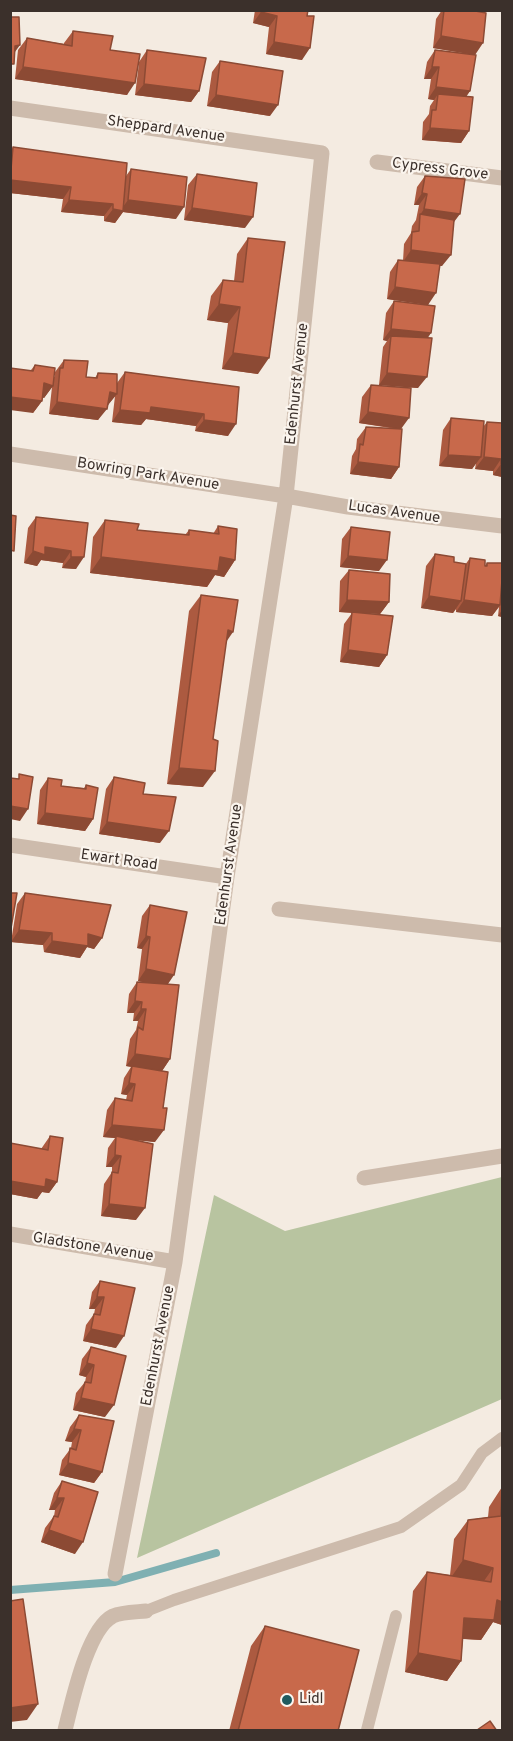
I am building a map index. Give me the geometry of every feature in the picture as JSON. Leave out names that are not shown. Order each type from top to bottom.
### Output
[{"type":"street","name":"Sheppard Avenue","points":[[10,108],[322,153]]},
{"type":"street","name":"Edenhurst Avenue","points":[[115,1574],[175,1262],[227,877],[286,496],[322,153]]},
{"type":"street","name":"Cypress Grove","points":[[376,162],[502,178]]},
{"type":"street","name":"Bowring Park Avenue","points":[[10,454],[286,496]]},
{"type":"street","name":"Lucas Avenue","points":[[286,496],[502,526]]},
{"type":"street","name":"Ewart Road","points":[[10,845],[227,877]]},
{"type":"street","points":[[279,909],[502,935]]},
{"type":"street","points":[[364,1178],[502,1156]]},
{"type":"street","name":"Gladstone Avenue","points":[[10,1234],[175,1262]]},
{"type":"street","points":[[65,1731],[83,1662],[99,1631],[113,1616],[146,1611]]},
{"type":"lane","points":[[146,1611],[401,1527],[461,1485],[482,1453],[502,1438]]},
{"type":"lane","points":[[367,1731],[396,1616]]},
{"type":"green space","points":[[502,1177],[502,1399],[137,1558],[214,1195],[285,1231]]},
{"type":"building","points":[[261,10],[308,10],[307,16],[314,16],[310,48],[274,42],[277,16],[261,12]]},
{"type":"building","points":[[444,10],[470,10],[486,13],[483,43],[441,36]]},
{"type":"building","points":[[10,17],[19,17],[20,45],[15,46],[14,64],[10,64]]},
{"type":"building","points":[[73,31],[113,36],[110,50],[140,54],[135,83],[23,67],[27,38],[72,46]]},
{"type":"building","points":[[147,50],[206,58],[199,91],[144,84]]},
{"type":"building","points":[[435,50],[476,55],[470,91],[436,87],[439,67],[432,67]]},
{"type":"building","points":[[220,61],[283,71],[278,105],[216,95]]},
{"type":"building","points":[[438,94],[473,97],[469,131],[430,128],[432,110],[436,110]]},
{"type":"building","points":[[13,147],[127,163],[123,211],[113,209],[113,204],[69,200],[71,187],[10,180]]},
{"type":"building","points":[[131,169],[187,177],[184,207],[128,200]]},
{"type":"building","points":[[197,174],[257,183],[253,217],[192,208]]},
{"type":"building","points":[[425,176],[465,179],[460,214],[424,209],[427,194],[422,193]]},
{"type":"building","points":[[420,214],[454,220],[451,255],[411,250],[412,232],[419,231]]},
{"type":"building","points":[[248,238],[285,242],[269,358],[233,353],[240,307],[219,304],[223,280],[243,282]]},
{"type":"building","points":[[398,260],[440,264],[436,293],[395,287]]},
{"type":"building","points":[[394,301],[435,306],[431,333],[391,329]]},
{"type":"building","points":[[391,336],[432,338],[427,377],[387,373]]},
{"type":"building","points":[[64,360],[88,361],[86,377],[97,378],[98,373],[117,374],[117,394],[110,392],[107,409],[57,402],[60,368],[63,368]]},
{"type":"building","points":[[35,365],[55,368],[53,386],[44,383],[42,401],[10,397],[10,368],[33,371]]},
{"type":"building","points":[[125,372],[239,387],[236,424],[204,420],[204,414],[151,407],[150,413],[120,410]]},
{"type":"building","points":[[371,385],[411,388],[409,418],[368,412]]},
{"type":"building","points":[[451,418],[484,421],[481,457],[448,455]]},
{"type":"building","points":[[487,422],[502,423],[502,464],[501,459],[484,457]]},
{"type":"building","points":[[366,427],[402,429],[399,467],[358,462],[360,444],[363,445]]},
{"type":"building","points":[[10,515],[16,516],[14,551],[10,550]]},
{"type":"building","points":[[36,517],[88,523],[84,557],[71,557],[71,551],[45,547],[45,555],[33,551]]},
{"type":"building","points":[[105,520],[139,524],[137,530],[189,535],[189,530],[219,534],[218,526],[237,529],[235,560],[220,557],[218,571],[101,557]]},
{"type":"building","points":[[351,527],[390,532],[387,560],[348,556]]},
{"type":"building","points":[[435,554],[454,557],[454,562],[466,564],[461,601],[429,596]]},
{"type":"building","points":[[470,558],[485,560],[485,566],[487,563],[502,563],[500,605],[464,600]]},
{"type":"building","points":[[349,570],[390,574],[389,602],[347,600]]},
{"type":"building","points":[[201,595],[238,600],[233,632],[228,630],[213,739],[218,741],[215,771],[179,768]]},
{"type":"building","points":[[352,612],[393,616],[387,655],[348,650]]},
{"type":"building","points":[[19,774],[33,777],[28,809],[10,806],[10,778],[19,779]]},
{"type":"building","points":[[114,777],[145,783],[143,794],[176,797],[169,831],[107,822]]},
{"type":"building","points":[[48,778],[62,780],[61,786],[86,789],[86,785],[98,788],[93,819],[45,813]]},
{"type":"building","points":[[10,893],[17,893],[11,928],[10,928]]},
{"type":"building","points":[[25,893],[111,905],[102,938],[88,934],[88,946],[52,941],[52,933],[19,930]]},
{"type":"building","points":[[150,905],[187,912],[174,975],[146,969],[150,937],[146,936]]},
{"type":"building","points":[[137,982],[179,985],[170,1059],[135,1054],[138,1027],[143,1030],[146,1009],[141,1009],[142,1002],[135,1001]]},
{"type":"building","points":[[132,1066],[168,1072],[163,1108],[167,1108],[164,1130],[112,1125],[115,1098],[132,1101],[135,1084],[129,1083]]},
{"type":"building","points":[[50,1136],[63,1138],[57,1182],[46,1179],[45,1187],[10,1181],[10,1143],[48,1150]]},
{"type":"building","points":[[116,1136],[153,1144],[145,1208],[109,1204],[112,1172],[118,1173],[121,1156],[115,1155]]},
{"type":"building","points":[[100,1281],[135,1288],[124,1336],[91,1329],[94,1314],[100,1315],[104,1297],[97,1297]]},
{"type":"building","points":[[91,1347],[126,1356],[114,1405],[81,1398],[85,1382],[91,1383],[94,1365],[87,1363]]},
{"type":"building","points":[[79,1415],[114,1421],[102,1472],[68,1463],[70,1448],[76,1450],[81,1430],[74,1429]]},
{"type":"building","points":[[62,1481],[98,1492],[83,1542],[49,1530],[54,1516],[58,1517],[64,1498],[57,1498]]},
{"type":"building","points":[[502,1487],[502,1602],[497,1600],[494,1620],[464,1618],[461,1661],[418,1653],[427,1572],[491,1582],[493,1568],[463,1560],[468,1520],[501,1516]]},
{"type":"building","points":[[23,1599],[38,1704],[10,1708],[10,1601]]},
{"type":"building","name":"Lidl","points":[[265,1626],[359,1650],[338,1731],[238,1731]]},
{"type":"building","points":[[490,1721],[497,1731],[477,1731],[477,1730]]},
{"type":"waterway","points":[[10,1590],[115,1582],[216,1553]]},
{"type":"place","name":"Lidl","points":[[287,1700]]}]
